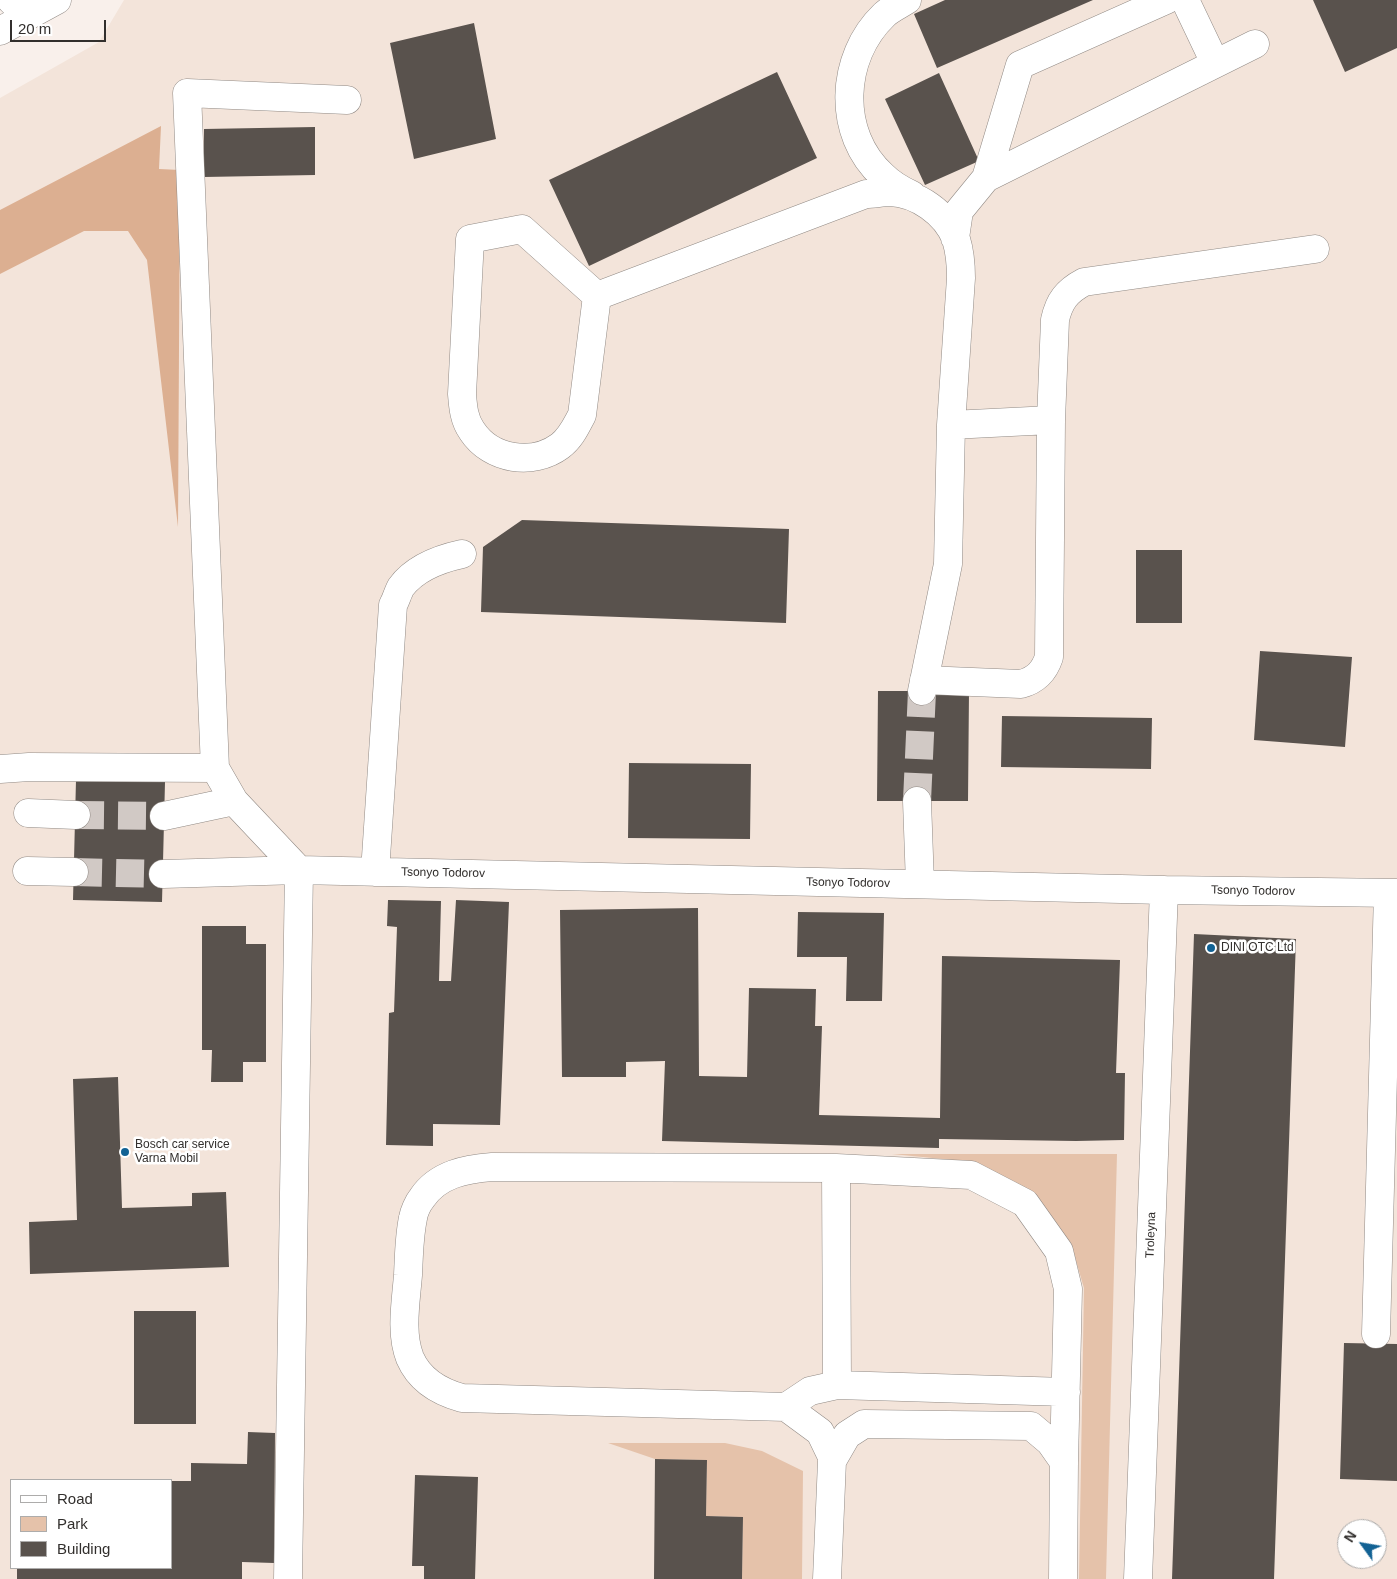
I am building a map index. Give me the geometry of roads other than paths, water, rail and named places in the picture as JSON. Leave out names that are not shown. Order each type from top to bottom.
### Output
[{"type":"street","points":[[0,31],[19,8],[57,0]]},
{"type":"street","points":[[907,0],[885,13],[869,32],[853,64],[849,83],[848,105],[853,128],[864,154],[882,176],[897,188],[931,207],[945,221],[955,238],[961,257],[951,425],[948,564],[923,685],[1021,684],[1039,676],[1046,667],[1049,657],[1051,420],[1055,320],[1061,302],[1073,288],[1084,282],[1315,249]]},
{"type":"street","points":[[955,238],[959,211],[986,178],[1020,65],[1166,0]]},
{"type":"street","points":[[1185,0],[1215,63]]},
{"type":"street","points":[[986,178],[1255,44]]},
{"type":"street","points":[[288,1579],[299,870],[234,800],[215,768],[187,93],[347,100]]},
{"type":"street","points":[[597,296],[866,194],[891,192],[915,197]]},
{"type":"street","points":[[522,229],[597,296],[582,414],[574,432],[561,446],[543,455],[524,458],[505,456],[487,447],[472,431],[464,414],[462,394],[470,239],[522,229]]},
{"type":"street","points":[[951,425],[1051,420]]},
{"type":"street","points":[[374,872],[393,605],[401,588],[418,571],[440,559],[462,554]]},
{"type":"street","points":[[0,769],[29,767],[215,768]]},
{"type":"street","points":[[164,816],[234,800]]},
{"type":"street","points":[[917,801],[920,884]]},
{"type":"street","points":[[28,813],[76,815]]},
{"type":"street","name":"Tsonyo Todorov","points":[[163,874],[299,870],[1164,890],[1392,893]]},
{"type":"street","points":[[26,871],[74,872]]},
{"type":"street","name":"Troleyna","points":[[1138,1579],[1164,890]]},
{"type":"street","points":[[1376,1334],[1392,893]]},
{"type":"street","points":[[833,1459],[820,1432],[786,1407],[462,1398],[446,1393],[431,1385],[419,1373],[410,1358],[406,1343],[405,1327],[410,1237],[413,1216],[422,1197],[439,1180],[460,1171],[476,1168],[836,1168],[971,1175],[1024,1203],[1059,1250],[1068,1289],[1062,1579]]},
{"type":"street","points":[[836,1168],[837,1385]]},
{"type":"street","points":[[786,1407],[810,1391],[837,1385],[1066,1392]]},
{"type":"street","points":[[826,1579],[832,1461],[847,1434],[864,1424],[1031,1426],[1050,1442],[1064,1462]]},
{"type":"tunnel","points":[[917,801],[922,691]]},
{"type":"tunnel","points":[[76,815],[164,816]]},
{"type":"tunnel","points":[[74,872],[163,874]]},
{"type":"place","name":"DINI OTC Ltd","points":[[1211,948]]},
{"type":"place","name":"Bosch car service Varna Mobil","points":[[125,1152]]}]
